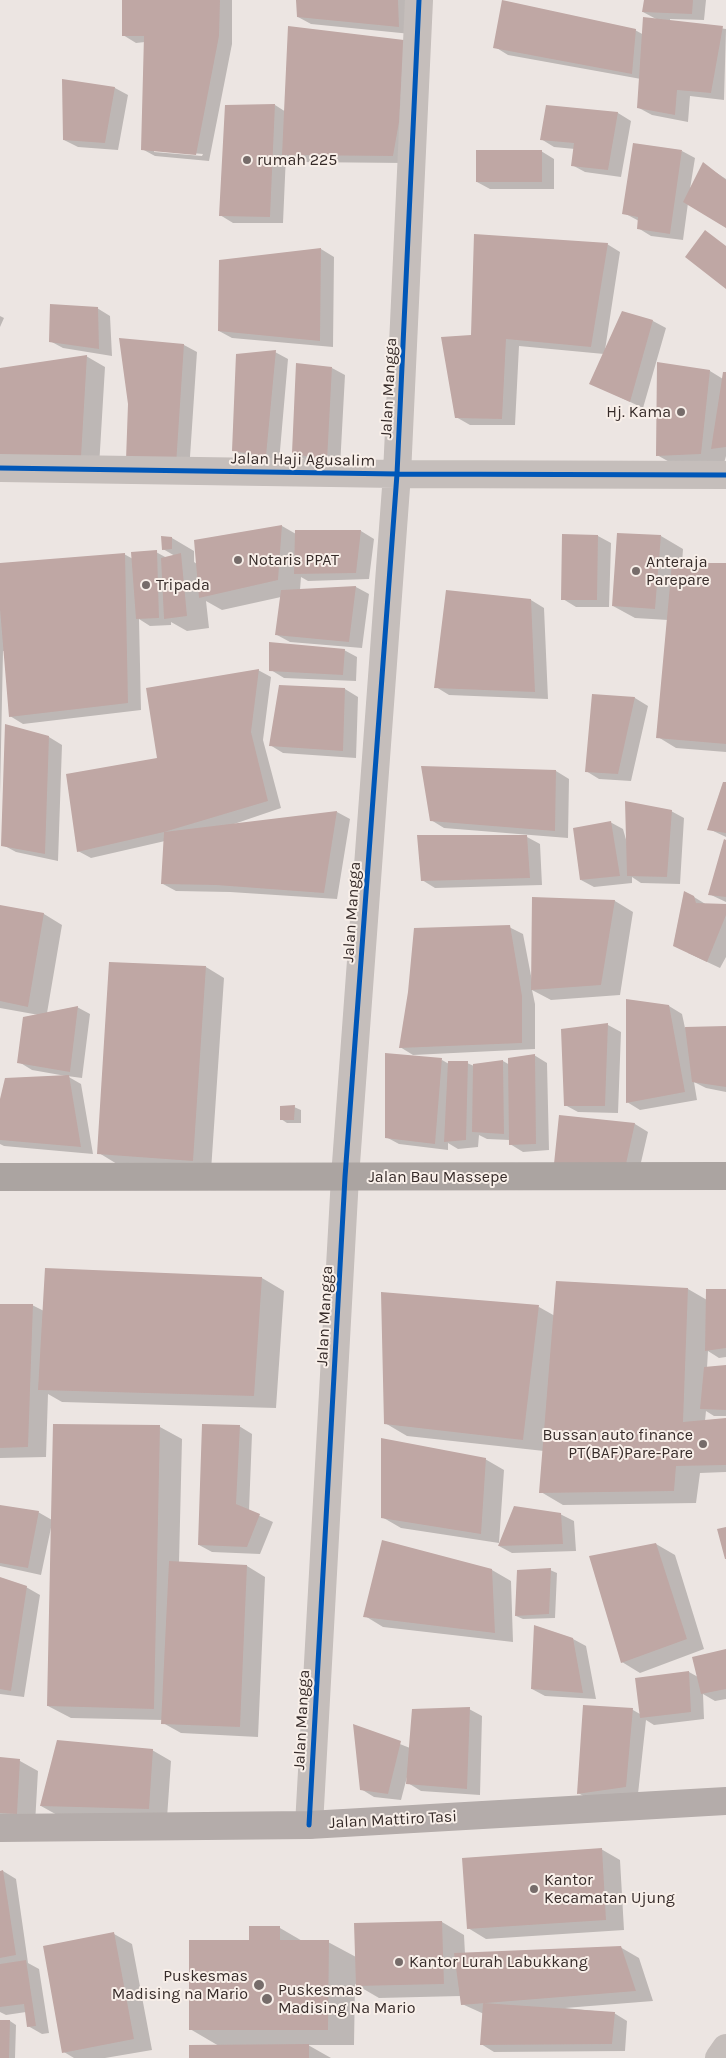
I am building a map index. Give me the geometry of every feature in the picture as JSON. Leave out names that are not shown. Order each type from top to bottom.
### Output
[{"type":"highway","name":"Jalan Bau Massepe","points":[[0,1177],[726,1176]]},
{"type":"main road","name":"Jalan Mattiro Tasi","points":[[0,1828],[309,1825],[726,1801]]},
{"type":"street","name":"Jalan Mangga","points":[[309,1825],[345,1177],[397,474],[419,0]]},
{"type":"street","name":"Jalan Haji Agusalim","points":[[0,468],[397,474],[726,475]]},
{"type":"street","points":[[720,2058],[726,2048]]},
{"type":"building","points":[[122,0],[220,0],[219,36],[196,155],[141,150],[144,36],[122,36]]},
{"type":"building","points":[[296,0],[398,0],[399,27],[297,17]]},
{"type":"building","points":[[502,0],[636,29],[632,74],[493,48]]},
{"type":"building","points":[[644,0],[693,0],[692,14],[642,12]]},
{"type":"building","points":[[643,17],[723,26],[711,93],[677,90],[675,115],[637,108]]},
{"type":"building","points":[[288,26],[404,40],[399,122],[393,156],[282,155]]},
{"type":"building","points":[[62,79],[115,87],[105,143],[63,140]]},
{"type":"building","name":"rumah 225","points":[[275,104],[270,217],[219,216],[225,105]]},
{"type":"building","points":[[546,105],[618,112],[608,170],[571,166],[574,143],[540,140]]},
{"type":"building","points":[[633,143],[682,150],[670,234],[637,229],[638,217],[622,214]]},
{"type":"building","points":[[476,150],[542,150],[542,182],[476,182]]},
{"type":"building","points":[[703,162],[726,180],[726,228],[683,202]]},
{"type":"building","points":[[705,230],[726,246],[726,289],[685,257]]},
{"type":"building","points":[[474,234],[608,243],[591,347],[506,339],[502,419],[455,418],[441,337],[471,335]]},
{"type":"building","points":[[321,248],[320,341],[218,331],[219,260]]},
{"type":"building","points":[[50,304],[98,307],[99,349],[49,342]]},
{"type":"building","points":[[622,311],[653,320],[630,402],[589,384]]},
{"type":"building","points":[[119,338],[184,344],[176,465],[126,460],[128,404]]},
{"type":"building","points":[[276,350],[266,456],[232,451],[236,354]]},
{"type":"building","points":[[87,355],[81,457],[0,455],[0,368]]},
{"type":"building","name":"Hj. Kama","points":[[657,362],[710,370],[701,454],[656,456]]},
{"type":"building","points":[[296,363],[332,367],[327,461],[292,453]]},
{"type":"building","points":[[723,372],[726,372],[726,447],[711,449]]},
{"type":"building","name":"Notaris PPAT","points":[[282,525],[278,580],[199,598],[194,540]]},
{"type":"building","points":[[295,530],[361,530],[356,573],[294,574]]},
{"type":"building","name":"Anteraja Parepare","points":[[617,533],[661,535],[655,609],[612,606]]},
{"type":"building","points":[[562,534],[598,535],[597,600],[561,600]]},
{"type":"building","points":[[161,536],[172,537],[172,549],[162,550]]},
{"type":"building","name":"Tripada","points":[[157,550],[159,618],[136,619],[131,552]]},
{"type":"building","points":[[125,553],[128,703],[9,717],[0,609],[0,563]]},
{"type":"building","points":[[181,553],[187,616],[164,619],[161,558]]},
{"type":"building","points":[[672,563],[726,563],[726,744],[656,738]]},
{"type":"building","points":[[356,586],[349,642],[275,635],[281,590]]},
{"type":"building","points":[[446,590],[531,599],[535,692],[434,688]]},
{"type":"building","points":[[269,642],[345,649],[343,675],[269,671]]},
{"type":"building","points":[[259,669],[251,732],[268,801],[164,832],[77,852],[66,774],[157,758],[146,688]]},
{"type":"building","points":[[279,685],[345,688],[343,751],[269,746]]},
{"type":"building","points":[[592,694],[635,697],[618,774],[585,772]]},
{"type":"building","points":[[5,724],[49,736],[45,854],[1,846]]},
{"type":"building","points":[[421,766],[556,770],[555,831],[430,821]]},
{"type":"building","points":[[723,782],[726,782],[726,833],[707,830]]},
{"type":"building","points":[[625,801],[672,810],[667,877],[627,876]]},
{"type":"building","points":[[337,811],[324,893],[216,885],[161,884],[164,832]]},
{"type":"building","points":[[611,821],[620,876],[580,880],[573,828]]},
{"type":"building","points":[[417,835],[527,835],[530,878],[421,881]]},
{"type":"building","points":[[724,839],[726,840],[726,897],[708,895]]},
{"type":"building","points":[[684,891],[694,896],[696,903],[726,904],[726,915],[707,962],[673,946]]},
{"type":"building","points":[[532,897],[615,900],[601,985],[531,990]]},
{"type":"building","points":[[0,905],[44,913],[28,1007],[0,1001]]},
{"type":"building","points":[[510,925],[522,996],[522,1043],[399,1048],[408,992],[414,928]]},
{"type":"building","points":[[109,962],[206,966],[193,1161],[97,1154]]},
{"type":"building","points":[[626,999],[669,1005],[685,1092],[626,1103]]},
{"type":"building","points":[[78,1006],[70,1072],[17,1063],[23,1017]]},
{"type":"building","points":[[608,1023],[605,1106],[564,1106],[561,1029]]},
{"type":"building","points":[[726,1026],[726,1087],[692,1082],[685,1027]]},
{"type":"building","points":[[385,1053],[442,1058],[435,1144],[385,1138]]},
{"type":"building","points":[[535,1054],[536,1144],[509,1145],[508,1058]]},
{"type":"building","points":[[503,1060],[504,1134],[472,1132],[473,1064]]},
{"type":"building","points":[[448,1061],[468,1061],[466,1140],[444,1142]]},
{"type":"building","points":[[69,1075],[81,1147],[0,1140],[0,1099],[5,1078]]},
{"type":"building","points":[[295,1105],[294,1120],[280,1120],[280,1106]]},
{"type":"building","points":[[559,1115],[635,1123],[626,1164],[554,1164]]},
{"type":"building","points":[[45,1268],[262,1277],[254,1396],[38,1390]]},
{"type":"building","points":[[556,1281],[688,1288],[683,1422],[726,1418],[726,1465],[676,1466],[674,1491],[539,1493]]},
{"type":"building","points":[[706,1289],[726,1289],[726,1348],[705,1351]]},
{"type":"building","points":[[381,1292],[539,1305],[523,1440],[384,1424]]},
{"type":"building","points":[[0,1304],[33,1304],[28,1447],[0,1448]]},
{"type":"building","points":[[726,1365],[726,1410],[700,1409],[704,1367]]},
{"type":"building","points":[[53,1424],[160,1425],[154,1709],[47,1706]]},
{"type":"building","points":[[202,1424],[240,1425],[236,1504],[260,1514],[247,1547],[198,1545]]},
{"type":"building","points":[[381,1438],[486,1458],[481,1534],[381,1518]]},
{"type":"building","points":[[0,1505],[39,1511],[28,1568],[0,1563]]},
{"type":"building","points":[[514,1506],[561,1513],[563,1544],[498,1546]]},
{"type":"building","points":[[726,1527],[726,1559],[725,1559],[717,1529]]},
{"type":"building","points":[[382,1540],[492,1569],[495,1633],[363,1617]]},
{"type":"building","points":[[656,1543],[687,1639],[621,1663],[589,1556]]},
{"type":"building","points":[[169,1561],[247,1565],[240,1727],[161,1724]]},
{"type":"building","points":[[551,1568],[549,1614],[515,1616],[517,1570]]},
{"type":"building","points":[[0,1577],[27,1586],[11,1691],[0,1689]]},
{"type":"building","points":[[534,1625],[573,1638],[583,1693],[531,1689]]},
{"type":"building","points":[[726,1649],[726,1689],[701,1694],[692,1657]]},
{"type":"building","points":[[689,1671],[691,1712],[640,1718],[635,1678]]},
{"type":"building","points":[[583,1705],[633,1708],[626,1787],[577,1794]]},
{"type":"building","points":[[470,1707],[467,1789],[406,1784],[412,1709]]},
{"type":"building","points":[[353,1724],[401,1741],[388,1794],[360,1790]]},
{"type":"building","points":[[57,1740],[153,1749],[149,1809],[40,1806]]},
{"type":"building","points":[[0,1757],[20,1759],[17,1814],[0,1813]]},
{"type":"building","name":"Kantor Kecamatan Ujung","points":[[602,1848],[606,1920],[467,1929],[462,1858]]},
{"type":"building","points":[[3,1870],[16,1955],[0,1958],[0,1871]]},
{"type":"building","name":"Kantor Lurah Labukkang","points":[[442,1921],[444,1984],[356,1986],[354,1923]]},
{"type":"building","name":"Puskesmas Madising na Mario","points":[[249,1926],[280,1926],[280,1940],[329,1940],[328,2030],[189,2030],[189,1940],[249,1940]]},
{"type":"building","points":[[114,1932],[134,2039],[62,2053],[43,1946]]},
{"type":"building","points":[[621,1946],[636,1991],[461,2005],[454,1953]]},
{"type":"building","points":[[26,1960],[36,2026],[27,2027],[24,2004],[0,2007],[0,1964]]},
{"type":"building","points":[[483,2003],[615,2012],[612,2044],[480,2045]]},
{"type":"building","points":[[0,2020],[10,2020],[9,2058],[0,2058]]},
{"type":"building","points":[[309,2044],[309,2058],[189,2058],[189,2045]]},
{"type":"cycle path","points":[[309,1825],[345,1177],[397,474],[419,0]]},
{"type":"cycle path","points":[[0,468],[397,474],[726,475]]},
{"type":"place","name":"rumah 225","points":[[247,160]]},
{"type":"place","name":"Hj. Kama","points":[[681,412]]},
{"type":"place","name":"Notaris PPAT","points":[[238,560]]},
{"type":"place","name":"Anteraja Parepare","points":[[636,571]]},
{"type":"place","name":"Tripada","points":[[146,585]]},
{"type":"place","name":"Bussan auto finance PT(BAF)Pare-Pare","points":[[703,1444]]},
{"type":"place","name":"Kantor Kecamatan Ujung","points":[[534,1889]]},
{"type":"place","name":"Kantor Lurah Labukkang","points":[[399,1962]]},
{"type":"place","name":"Puskesmas Madising na Mario","points":[[259,1985]]},
{"type":"place","name":"Puskesmas Madising Na Mario","points":[[267,1999]]}]
